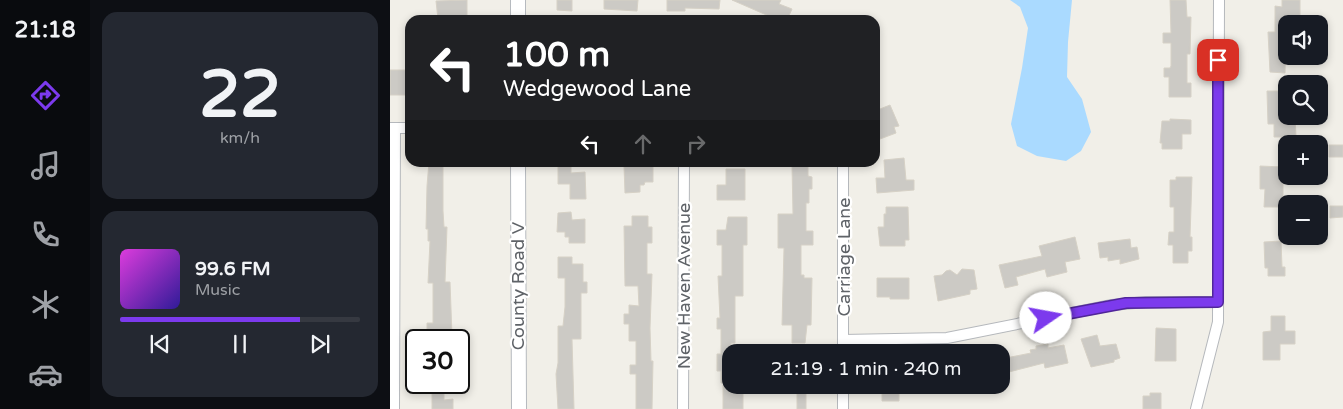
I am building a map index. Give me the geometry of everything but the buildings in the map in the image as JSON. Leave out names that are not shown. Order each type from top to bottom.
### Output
[{"type":"main road","points":[[518,0],[518,15]]},
{"type":"main road","name":"County Road V","points":[[518,167],[519,409]]},
{"type":"street","points":[[1196,409],[1216,332],[1218,302],[1218,0]]},
{"type":"street","points":[[394,409],[392,128],[405,128]]},
{"type":"street","name":"New Haven Avenue","points":[[683,409],[684,167]]},
{"type":"street","name":"Carriage Lane","points":[[843,167],[843,344]]},
{"type":"street","points":[[843,340],[947,338],[1112,305],[1146,302],[1218,302]]},
{"type":"street","points":[[843,394],[843,409]]},
{"type":"water","points":[[1010,0],[1072,0],[1067,77],[1082,99],[1091,132],[1081,151],[1066,161],[1037,156],[1017,146],[1011,124],[1028,28],[1020,7]]},
{"type":"route","points":[[1046,318],[1126,303],[1218,302],[1218,60]]}]
